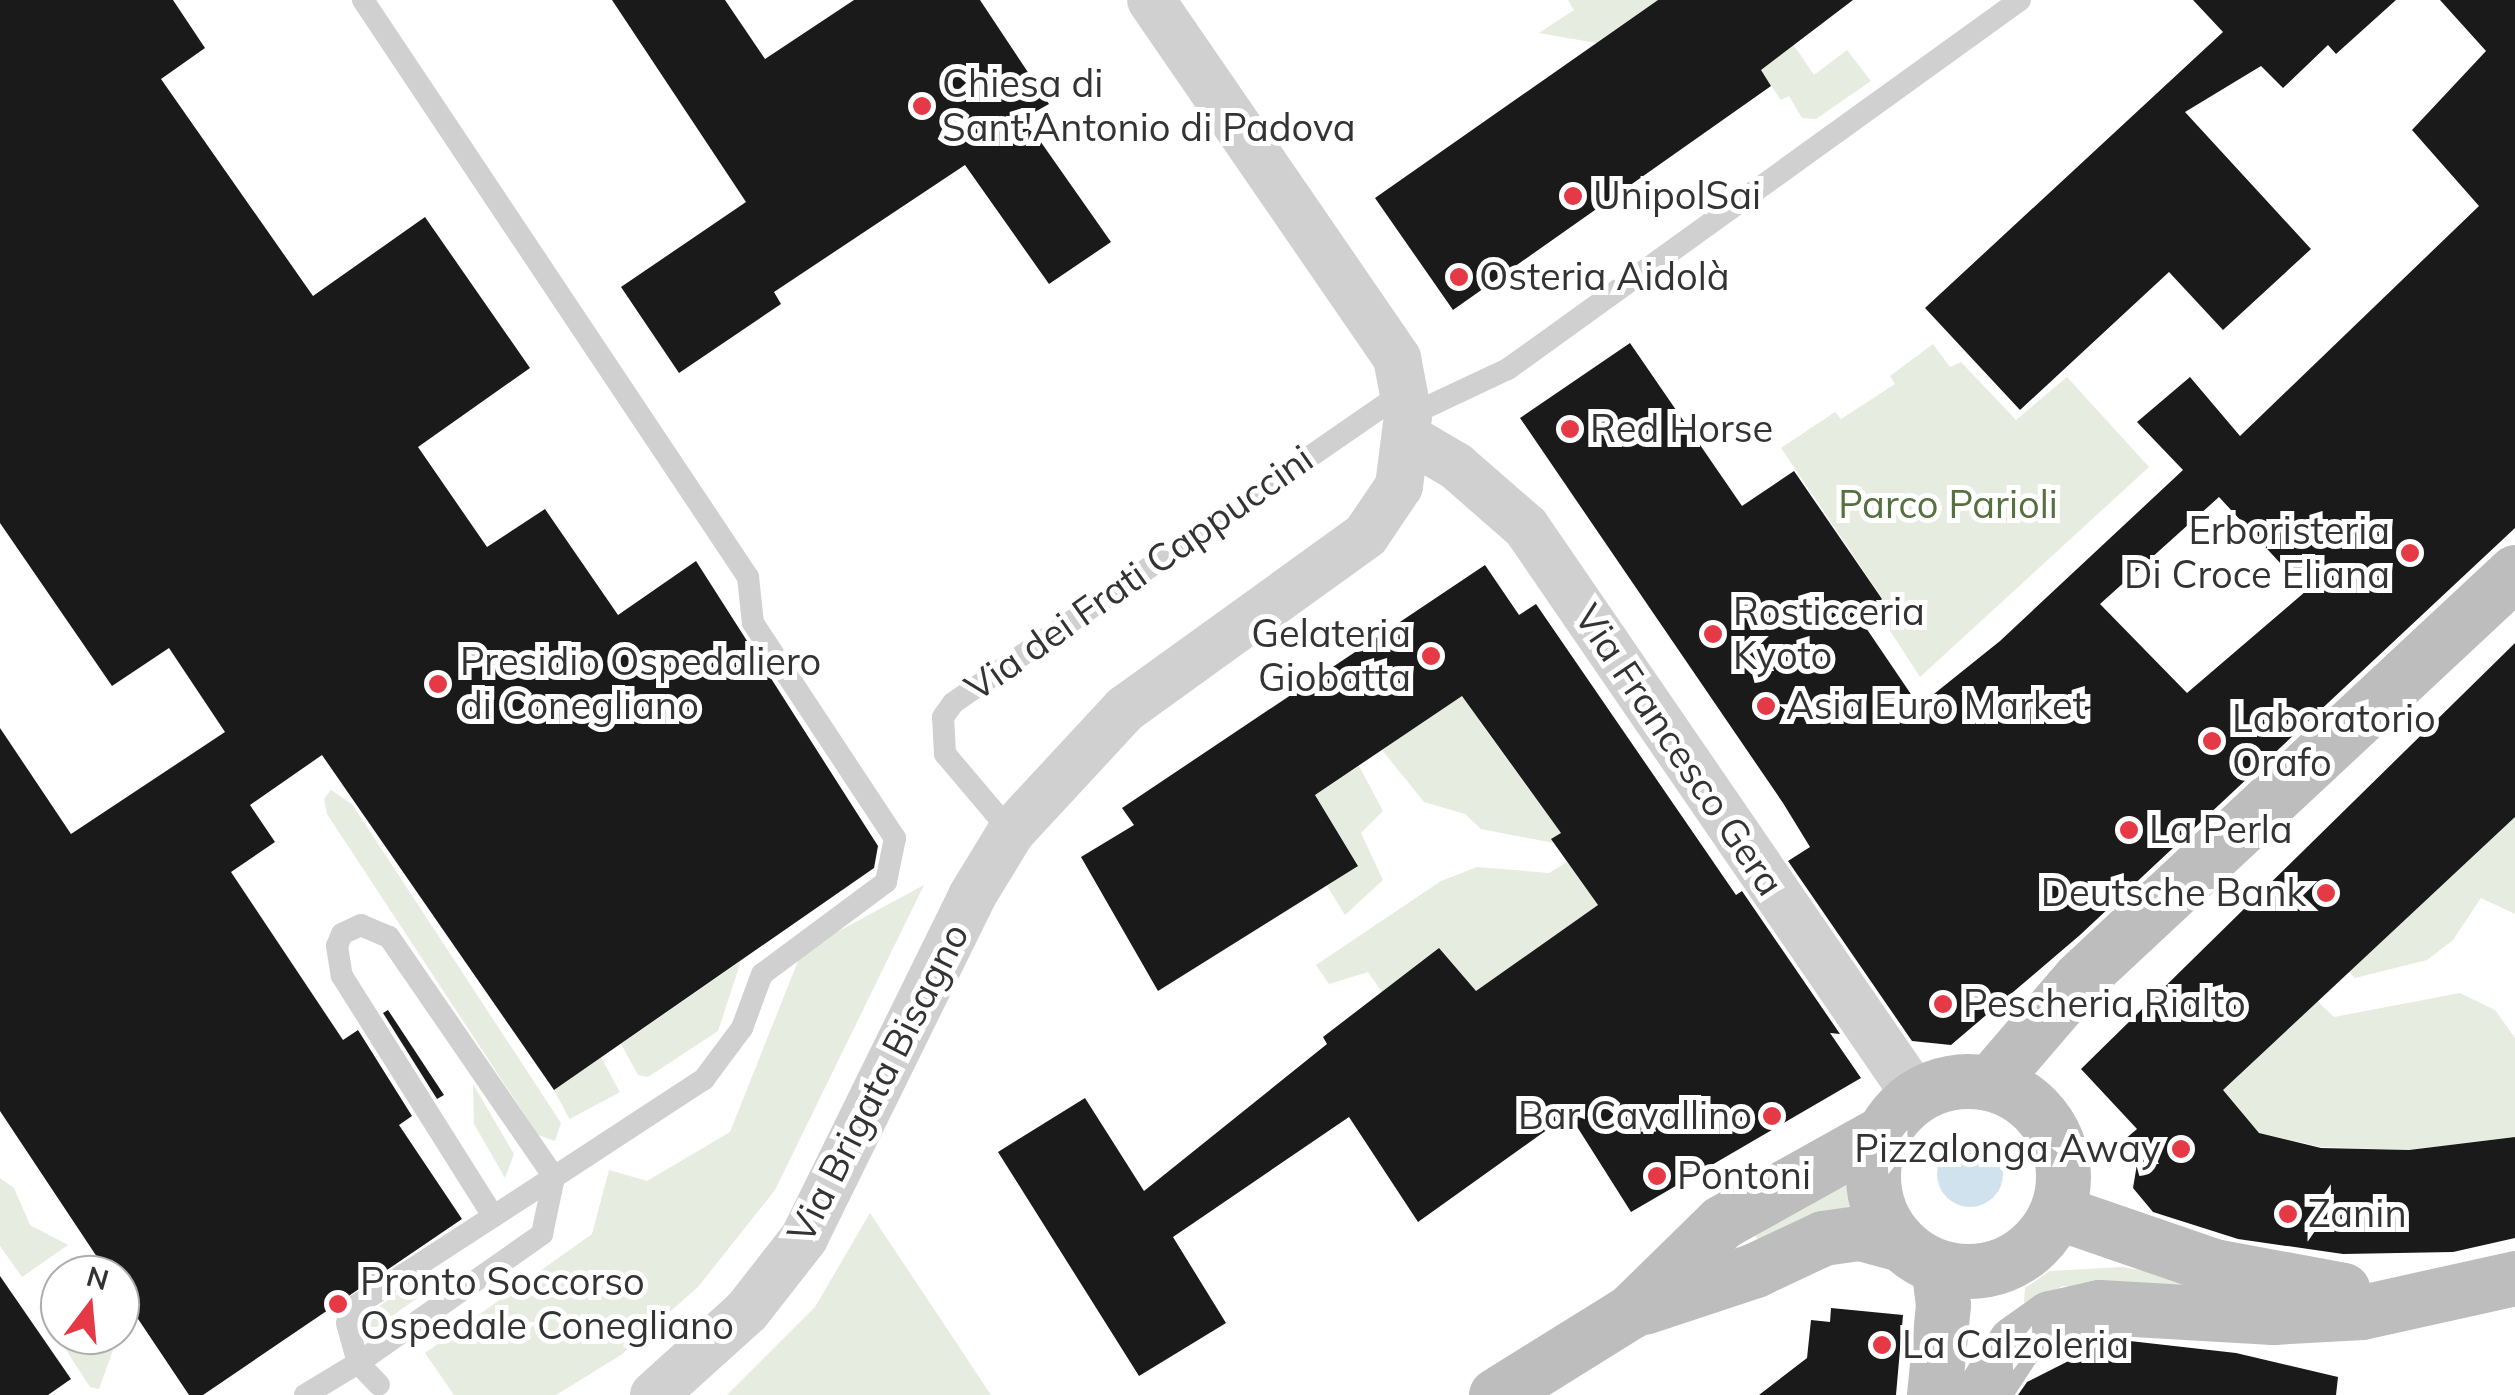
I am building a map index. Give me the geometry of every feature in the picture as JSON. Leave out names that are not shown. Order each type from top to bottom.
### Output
[{"type":"street","points":[[1011,832],[1125,708],[1366,535],[1391,505],[1407,415],[1387,340],[1151,0]]},
{"type":"street","name":"Via Francesco Gera","points":[[1407,415],[1456,466],[1526,527],[1900,1114]]},
{"type":"street","points":[[1990,1083],[2080,978],[2515,572]]},
{"type":"street","name":"Via Brigata Bisagno","points":[[654,1395],[747,1311],[804,1238],[972,896],[1011,832]]},
{"type":"street","points":[[1496,1395],[1631,1311],[1722,1222],[1952,1082],[1990,1083],[2024,1098],[2058,1140],[2064,1176],[2058,1212],[2037,1242],[2008,1263],[1986,1270],[1920,1255],[1860,1234],[1823,1238],[1755,1270],[1631,1311]]},
{"type":"street","points":[[1900,1114],[1875,1154],[1876,1203],[1920,1255],[1943,1305],[1934,1395]]},
{"type":"street","points":[[2058,1212],[2214,1266],[2366,1292],[2440,1293]]},
{"type":"street","points":[[1980,1395],[2008,1263]]},
{"type":"street","points":[[1980,1395],[2015,1342],[2050,1318],[2099,1307],[2273,1316],[2362,1312],[2515,1278]]},
{"type":"lane","points":[[363,0],[748,577],[753,624],[895,838],[886,882],[762,974],[742,1028],[704,1079],[352,1308],[347,1323],[358,1362],[380,1386]]},
{"type":"lane","name":"Via dei Frati Cappuccini","points":[[1011,832],[945,754],[943,717],[953,703],[1407,415],[1508,369],[2020,0]]},
{"type":"lane","points":[[305,1395],[542,1234],[554,1177],[389,937],[361,925],[349,928],[336,946],[342,976],[493,1216]]},
{"type":"green space","points":[[1568,0],[1658,0],[1596,43],[1539,33],[1574,10]]},
{"type":"green space","points":[[1711,0],[1763,0],[1814,75],[1847,50],[1871,81],[1816,119],[1802,118],[1789,96],[1781,100]]},
{"type":"green space","name":"Parco Parioli","points":[[1933,344],[1950,367],[1961,362],[2016,420],[2067,377],[2149,467],[1920,677],[1874,606],[1882,598],[1781,448],[1835,412],[1841,419],[1895,384],[1890,376]]},
{"type":"green space","points":[[1467,692],[1480,722],[1561,833],[1554,843],[1481,829],[1465,814],[1424,802],[1382,750]]},
{"type":"green space","points":[[1359,766],[1383,811],[1361,833],[1383,880],[1345,915],[1327,886],[1358,865],[1315,795]]},
{"type":"green space","points":[[331,790],[352,804],[561,1123],[555,1141],[538,1135],[327,814],[324,799]]},
{"type":"green space","points":[[2515,817],[2515,914],[2481,898],[2453,940],[2427,960],[2355,978],[2349,972]]},
{"type":"green space","points":[[1567,862],[1598,905],[1477,993],[1382,992],[1368,972],[1329,984],[1316,965],[1441,881],[1477,867],[1549,873]]},
{"type":"green space","points":[[924,885],[775,1190],[698,1287],[621,1355],[556,1395],[454,1395],[425,1353],[592,1234],[609,1170],[647,1181],[730,1132],[802,951]]},
{"type":"green space","points":[[741,961],[718,1031],[648,1077],[638,1075],[621,1044]]},
{"type":"green space","points":[[2460,993],[2495,1010],[2515,1038],[2515,1137],[2409,1150],[2321,1147],[2259,1133],[2222,1090],[2317,1001],[2334,1017]]},
{"type":"green space","points":[[601,1057],[620,1092],[569,1119],[551,1084]]},
{"type":"green space","points":[[473,1084],[514,1154],[505,1178],[474,1124]]},
{"type":"green space","points":[[1848,1176],[1851,1206],[1759,1241],[1752,1231]]},
{"type":"green space","points":[[0,1178],[14,1188],[30,1225],[68,1245],[54,1255],[40,1255],[40,1264],[22,1277],[0,1246]]},
{"type":"green space","points":[[870,1213],[991,1395],[727,1395],[815,1307]]},
{"type":"green space","points":[[2121,1267],[2195,1278],[2194,1293],[2063,1286],[2024,1303],[2025,1288],[2050,1271]]},
{"type":"green space","points":[[425,1274],[435,1274],[435,1285],[377,1327],[366,1327],[368,1314]]},
{"type":"green space","points":[[69,1355],[111,1355],[99,1389],[90,1387]]},
{"type":"water","points":[[1970,1141],[1983,1143],[1993,1151],[2001,1161],[2001,1187],[1993,1197],[1983,1205],[1970,1207],[1957,1205],[1947,1197],[1939,1187],[1937,1174],[1939,1161],[1947,1151],[1957,1143]]},
{"type":"building","points":[[0,0],[173,0],[205,48],[161,79],[313,296],[425,217],[530,368],[418,447],[487,547],[545,509],[618,615],[696,561],[878,846],[874,868],[554,1090],[322,755],[250,805],[275,842],[231,872],[343,1040],[358,1030],[412,1116],[399,1125],[462,1219],[203,1395],[189,1395],[140,1322],[140,1255],[96,1255],[0,1111],[0,728],[71,834],[225,732],[169,648],[112,686],[0,523]]},
{"type":"building","points":[[612,0],[725,0],[765,59],[854,0],[980,0],[1049,104],[1024,118],[1111,242],[1049,284],[965,165],[774,292],[781,304],[679,373],[621,287],[746,202]]},
{"type":"building","points":[[1658,0],[1853,0],[1761,70],[1771,86],[1453,310],[1375,198]]},
{"type":"building","points":[[2193,0],[2396,0],[2336,54],[2328,45],[2283,88],[2261,66],[2185,112],[2311,249],[2223,330],[2169,272],[2020,410],[1925,308],[2223,32]]},
{"type":"building","points":[[2440,0],[2515,0],[2515,528],[2080,935],[1951,1045],[1912,1041],[1788,861],[1810,847],[1783,803],[1520,418],[1630,343],[1742,506],[1794,471],[1882,599],[1860,619],[1919,706],[2000,641],[2183,470],[2137,422],[2190,377],[2240,436],[2479,206],[2412,130],[2486,51]],"holes":[[[2219,497],[2306,591],[2187,693],[2100,604]]]},
{"type":"building","points":[[1485,565],[1519,615],[1536,604],[1736,895],[1742,891],[1840,1034],[1830,1033],[1861,1078],[1631,1212],[1569,1114],[1418,1222],[1349,1117],[1173,1237],[1226,1323],[1139,1376],[998,1152],[1085,1098],[1144,1191],[1327,1044],[1323,1037],[1439,948],[1476,991],[1598,905],[1551,839],[1561,833],[1462,696],[1315,795],[1358,866],[1158,991],[1081,857],[1134,825],[1122,808]]},
{"type":"building","points":[[2515,643],[2515,817],[2223,1090],[2259,1133],[2321,1148],[2409,1150],[2515,1137],[2515,1238],[2453,1252],[2343,1254],[2238,1239],[2153,1212],[2133,1188],[2138,1158],[2124,1140],[2137,1129],[2081,1069]]},
{"type":"building","points":[[388,1010],[444,1095],[437,1099],[383,1013]]},
{"type":"building","points":[[0,1276],[40,1334],[40,1355],[54,1355],[71,1379],[48,1395],[0,1395]]},
{"type":"building","points":[[1831,1308],[1903,1315],[1896,1395],[1759,1395],[1807,1358],[1811,1320],[1830,1322]]},
{"type":"building","points":[[2112,1339],[2236,1353],[2338,1377],[2336,1395],[2018,1395],[2027,1382]]},
{"type":"place","name":"Chiesa di Sant'Antonio di Padova","points":[[922,106]]},
{"type":"place","name":"UnipolSai","points":[[1573,196]]},
{"type":"place","name":"Osteria Aidolà","points":[[1459,277]]},
{"type":"place","name":"Red Horse","points":[[1570,429]]},
{"type":"place","name":"Erboristeria Di Croce Eliana","points":[[2410,553]]},
{"type":"place","name":"Rosticceria Kyoto","points":[[1713,634]]},
{"type":"place","name":"Gelateria Giobatta","points":[[1431,656]]},
{"type":"place","name":"Presidio Ospedaliero di Conegliano","points":[[438,684]]},
{"type":"place","name":"Asia Euro Market","points":[[1766,706]]},
{"type":"place","name":"Laboratorio Orafo","points":[[2212,741]]},
{"type":"place","name":"La Perla","points":[[2129,830]]},
{"type":"place","name":"Deutsche Bank","points":[[2326,893]]},
{"type":"place","name":"Pescheria Rialto","points":[[1943,1004]]},
{"type":"place","name":"Bar Cavallino","points":[[1772,1116]]},
{"type":"place","name":"Pizzalonga Away","points":[[2181,1149]]},
{"type":"place","name":"Pontoni","points":[[1657,1176]]},
{"type":"place","name":"Zanin","points":[[2288,1214]]},
{"type":"place","name":"Pronto Soccorso Ospedale Conegliano","points":[[338,1304]]},
{"type":"place","name":"La Calzoleria","points":[[1882,1345]]}]
